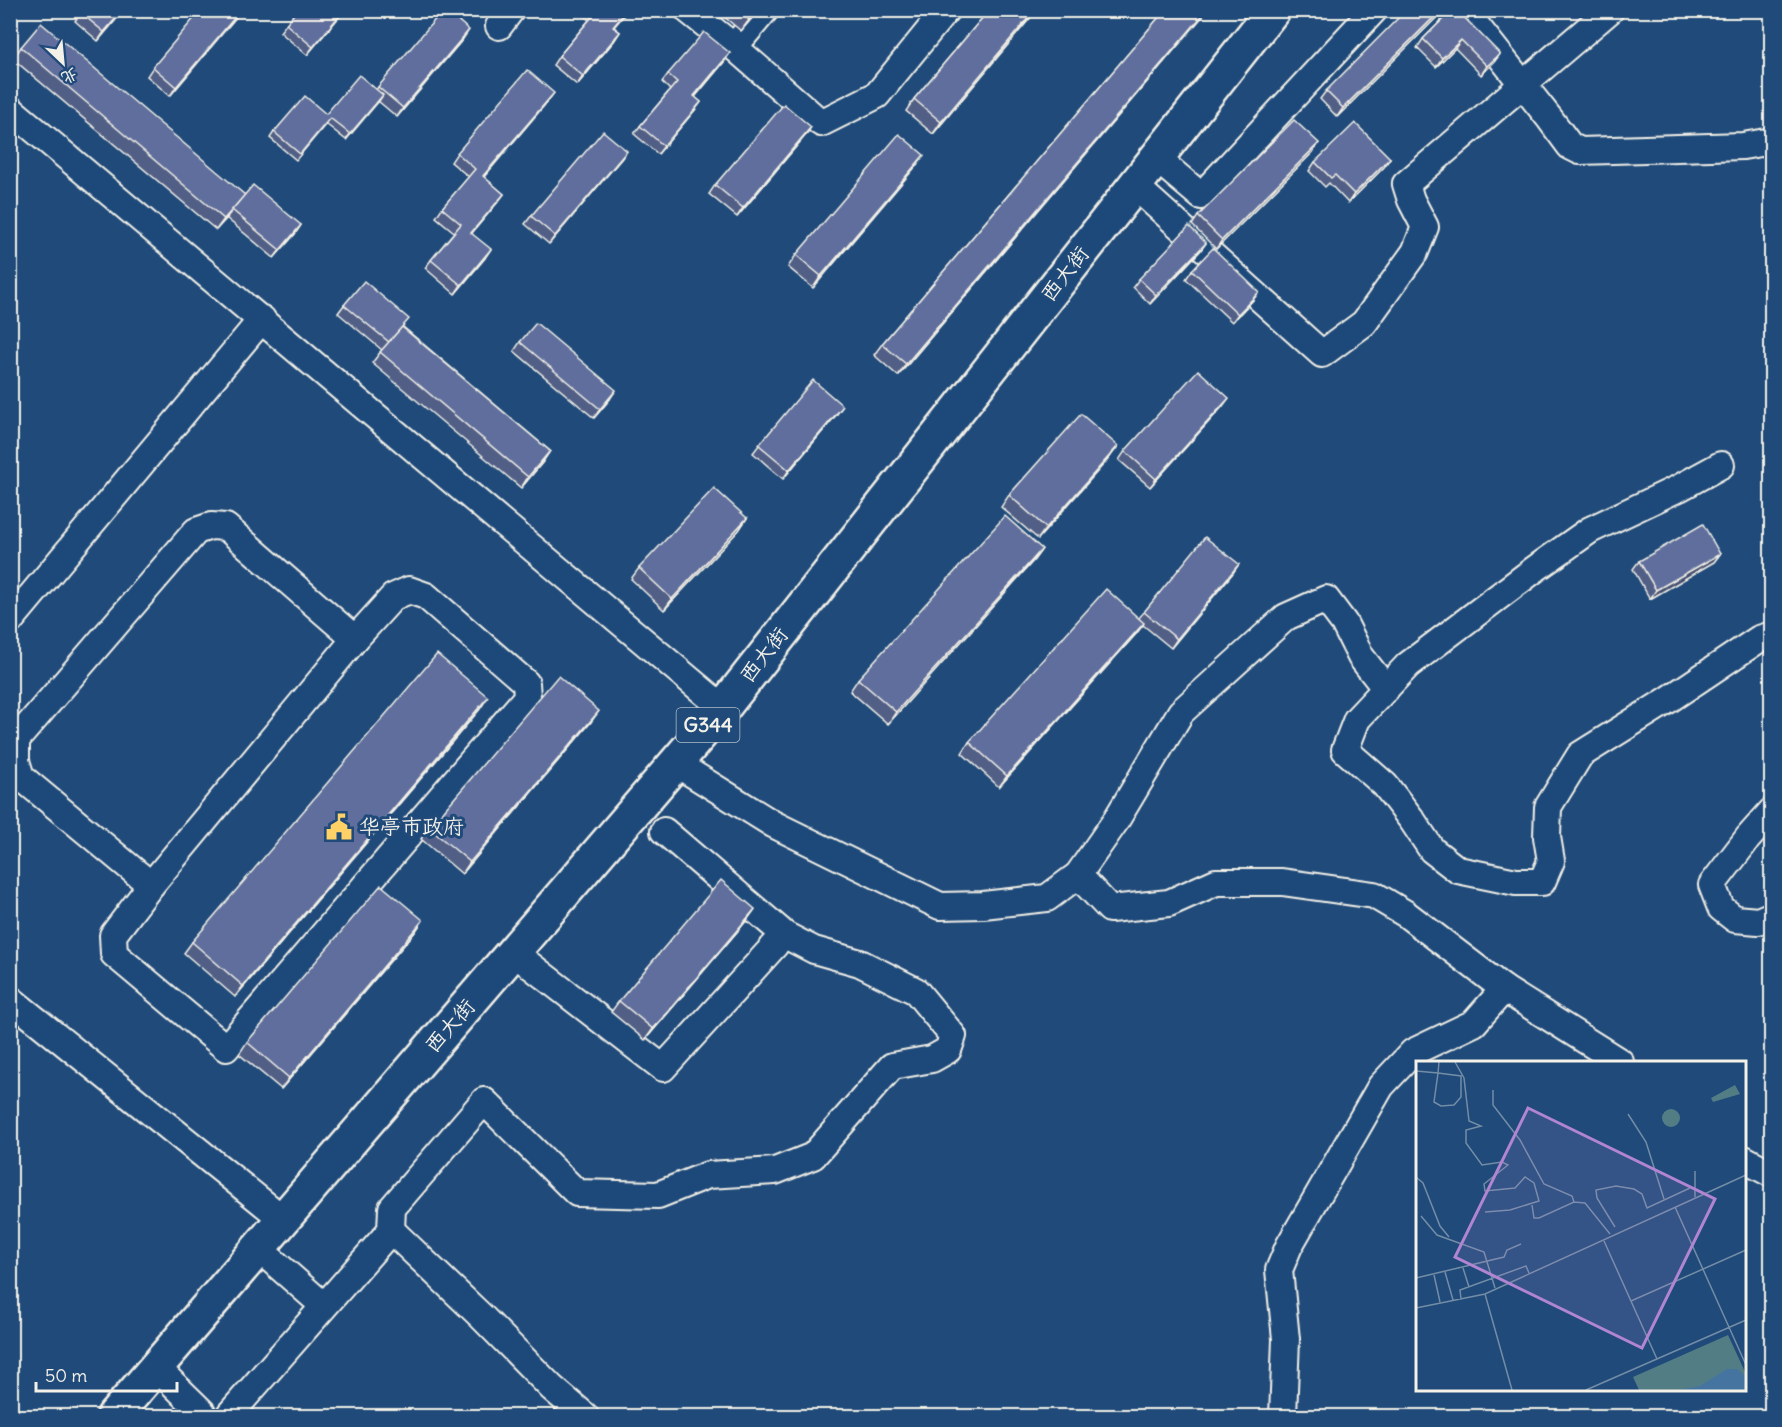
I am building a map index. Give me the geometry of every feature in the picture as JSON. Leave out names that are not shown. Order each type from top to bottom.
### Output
[{"type":"highway","name":"西大街","points":[[114,1416],[723,708],[1273,10]]},
{"type":"street","points":[[688,10],[821,123],[877,96],[946,10]]},
{"type":"street","points":[[734,47],[765,10]]},
{"type":"street","points":[[1156,158],[1201,196],[1374,10]]},
{"type":"street","points":[[1464,10],[1570,146],[1580,151],[1743,146],[1772,141]]},
{"type":"street","points":[[1135,186],[1322,354],[1364,323],[1415,252],[1425,227],[1411,200],[1406,184],[1610,10]]},
{"type":"street","points":[[10,109],[723,708]]},
{"type":"street","points":[[10,621],[262,319]]},
{"type":"street","points":[[1721,465],[1679,488],[1590,530],[1408,665],[1357,719],[1345,750],[1385,785],[1432,849],[1458,870],[1516,882],[1542,882],[1551,861],[1547,837],[1548,807],[1580,755],[1759,639],[1772,634]]},
{"type":"street","points":[[151,885],[21,777],[16,761],[16,740],[196,531],[211,526],[226,527],[355,639]]},
{"type":"street","points":[[409,590],[426,596],[526,683],[527,697],[226,1048],[114,954],[112,935],[355,639],[393,597],[409,590]]},
{"type":"street","points":[[675,763],[773,824],[940,906],[983,905],[1047,898],[1077,875],[1115,822],[1181,712],[1286,617],[1326,599],[1344,622],[1360,657],[1386,689]]},
{"type":"street","points":[[1772,811],[1712,885],[1721,908],[1735,919],[1758,921],[1772,915]]},
{"type":"street","points":[[230,1414],[391,1230],[392,1208],[483,1101],[577,1193],[658,1195],[708,1175],[775,1171],[813,1156],[892,1066],[932,1059],[948,1050],[953,1036],[916,991],[860,963],[814,950],[785,935],[664,831]]},
{"type":"street","points":[[1077,875],[1110,909],[1169,903],[1216,882],[1282,882],[1374,895],[1406,914],[1504,989],[1618,1061]]},
{"type":"street","points":[[513,952],[663,1068],[776,945]]},
{"type":"street","points":[[1283,1416],[1286,1339],[1279,1270],[1289,1246],[1382,1086],[1413,1052],[1474,1023],[1504,989]]},
{"type":"street","points":[[10,999],[283,1219]]},
{"type":"street","points":[[1746,1160],[1772,1174]]},
{"type":"street","points":[[391,1230],[552,1388],[585,1416]]},
{"type":"street","points":[[258,1248],[324,1306]]},
{"type":"street","points":[[156,1367],[202,1412],[202,1416]]},
{"type":"building","points":[[83,10],[123,10],[104,32],[81,13]]},
{"type":"building","points":[[201,10],[241,10],[176,87],[153,67]]},
{"type":"building","points":[[297,10],[344,10],[313,47],[286,24]]},
{"type":"building","points":[[443,10],[446,10],[469,30],[403,108],[378,87]]},
{"type":"building","points":[[594,10],[627,10],[613,27],[620,32],[583,76],[559,56],[596,12]]},
{"type":"building","points":[[738,10],[757,10],[749,20]]},
{"type":"building","points":[[989,10],[1035,10],[941,122],[914,99]]},
{"type":"building","points":[[1165,10],[1207,10],[906,364],[882,344]]},
{"type":"building","points":[[1406,10],[1441,10],[1343,108],[1326,91]]},
{"type":"building","points":[[1452,10],[1457,10],[1500,54],[1487,66],[1461,40],[1442,58],[1423,39]]},
{"type":"building","points":[[41,23],[245,195],[224,219],[21,47]]},
{"type":"building","points":[[704,32],[730,53],[694,96],[701,102],[664,146],[640,126],[677,82],[668,74]]},
{"type":"building","points":[[527,70],[554,93],[483,176],[504,194],[471,233],[491,249],[461,285],[431,260],[461,224],[442,208],[475,169],[457,153]]},
{"type":"building","points":[[359,75],[383,95],[350,134],[330,118],[300,154],[274,132],[305,96],[326,114]]},
{"type":"building","points":[[784,104],[811,127],[743,208],[715,185]]},
{"type":"building","points":[[1294,120],[1319,143],[1222,240],[1198,216]]},
{"type":"building","points":[[1355,123],[1390,158],[1354,194],[1335,175],[1331,178],[1315,162]]},
{"type":"building","points":[[603,131],[627,151],[555,236],[531,216]]},
{"type":"building","points":[[899,134],[924,155],[821,276],[796,255]]},
{"type":"building","points":[[253,185],[301,225],[280,250],[232,210]]},
{"type":"building","points":[[1189,226],[1206,243],[1156,295],[1139,279]]},
{"type":"building","points":[[1213,248],[1259,292],[1238,314],[1192,270]]},
{"type":"building","points":[[364,281],[409,319],[389,342],[344,305]]},
{"type":"building","points":[[536,323],[616,390],[600,409],[520,342]]},
{"type":"building","points":[[402,327],[550,451],[528,477],[380,352]]},
{"type":"building","points":[[1198,370],[1229,398],[1156,479],[1125,451]]},
{"type":"building","points":[[813,380],[843,406],[789,470],[759,445]]},
{"type":"building","points":[[1081,414],[1118,446],[1046,528],[1009,495]]},
{"type":"building","points":[[714,488],[747,518],[672,599],[639,568]]},
{"type":"building","points":[[1005,516],[1042,549],[896,712],[858,679]]},
{"type":"building","points":[[1703,524],[1720,554],[1656,590],[1639,561]]},
{"type":"building","points":[[1205,537],[1239,564],[1177,639],[1144,612]]},
{"type":"building","points":[[1106,589],[1144,623],[1007,776],[969,742]]},
{"type":"building","points":[[437,654],[488,697],[243,986],[192,942]]},
{"type":"building","points":[[558,676],[599,711],[470,862],[429,828]]},
{"type":"building","points":[[721,880],[755,909],[653,1029],[619,1001]]},
{"type":"building","points":[[381,885],[423,920],[289,1078],[247,1042]]},
{"type":"place","name":"华亭市政府","points":[[339,827]]}]
